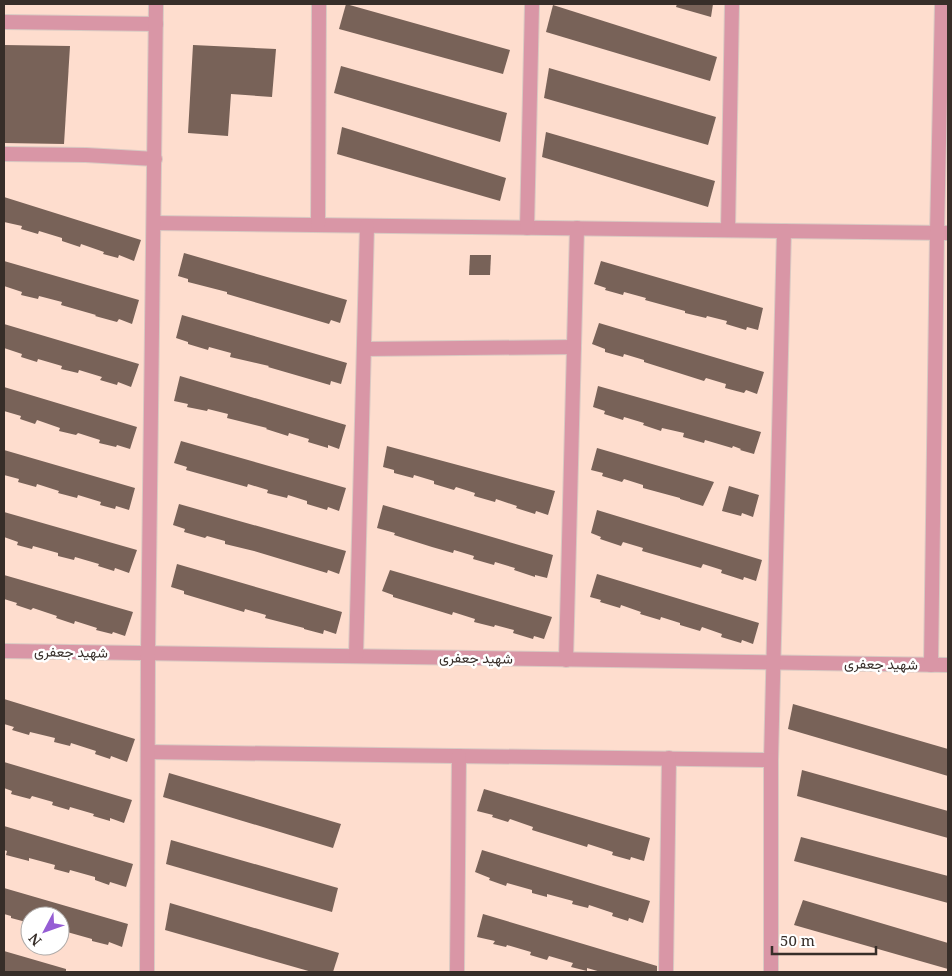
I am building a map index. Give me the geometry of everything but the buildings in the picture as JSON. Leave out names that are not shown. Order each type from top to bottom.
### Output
[{"type":"street","points":[[147,972],[148,653],[156,4]]},
{"type":"street","points":[[318,225],[319,4]]},
{"type":"street","points":[[527,228],[532,4]]},
{"type":"street","points":[[728,230],[732,4]]},
{"type":"street","points":[[931,665],[943,233],[942,4]]},
{"type":"street","points":[[4,22],[156,24]]},
{"type":"street","points":[[4,154],[86,155],[155,159]]},
{"type":"street","points":[[154,224],[943,233]]},
{"type":"street","points":[[356,656],[367,226]]},
{"type":"street","points":[[566,660],[577,228]]},
{"type":"street","points":[[771,972],[771,760],[784,231]]},
{"type":"street","points":[[364,349],[574,347]]},
{"type":"street","name":"شهید جعفری","points":[[4,651],[948,666]]},
{"type":"street","points":[[148,752],[771,760]]},
{"type":"street","points":[[457,972],[459,756]]},
{"type":"street","points":[[666,972],[669,758]]},
{"type":"shaded area","points":[[4,4],[948,4],[948,972],[4,972]]}]
